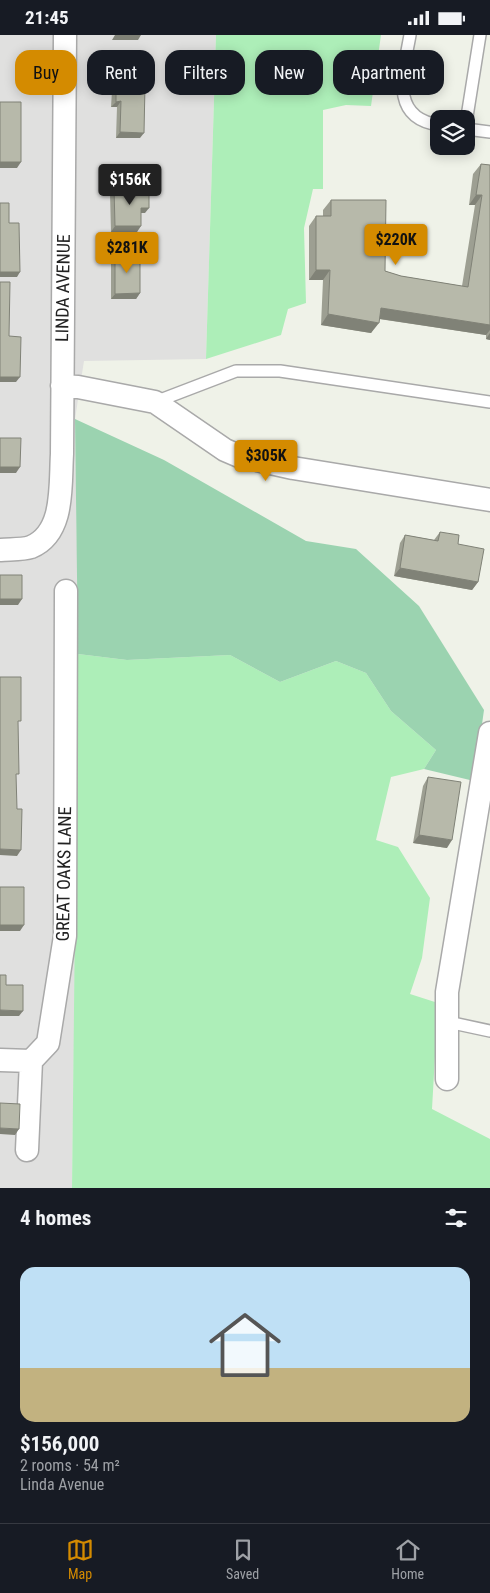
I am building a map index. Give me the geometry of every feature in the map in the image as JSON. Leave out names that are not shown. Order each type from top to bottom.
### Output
[{"type":"street","name":"LINDA AVENUE","points":[[0,550],[30,547],[46,538],[57,517],[62,454],[65,35]]},
{"type":"street","points":[[62,386],[78,387],[155,401],[225,450],[239,457],[293,468],[490,500]]},
{"type":"street","name":"GREAT OAKS LANE","points":[[31,1061],[48,1043],[65,936],[66,591]]},
{"type":"street","points":[[446,1079],[447,993],[490,733]]},
{"type":"street","points":[[0,1060],[31,1061],[27,1150]]},
{"type":"lane","points":[[410,35],[401,83],[405,105],[425,123],[430,124]]},
{"type":"lane","points":[[468,110],[480,35]]},
{"type":"lane","points":[[475,130],[490,132]]},
{"type":"lane","points":[[155,401],[236,371],[280,371],[490,402]]},
{"type":"lane","points":[[448,1022],[490,1031]]},
{"type":"shaded area","points":[[0,35],[216,35],[216,50],[165,50],[165,95],[214,95],[206,359],[84,361],[75,419],[79,683],[72,1188],[0,1188]]},
{"type":"green space","points":[[216,35],[381,35],[379,50],[333,50],[333,95],[373,95],[371,106],[346,105],[323,110],[323,189],[313,189],[304,228],[306,303],[288,309],[281,335],[206,359],[214,95],[245,95],[245,50],[216,50]]},
{"type":"green space","points":[[75,419],[164,460],[306,541],[356,549],[419,606],[484,710],[474,781],[424,769],[436,750],[391,711],[366,673],[336,661],[280,682],[230,655],[127,660],[78,654]]},
{"type":"green space","points":[[78,654],[127,660],[230,655],[280,682],[336,661],[366,673],[391,711],[436,750],[424,769],[391,777],[376,840],[398,847],[430,898],[422,958],[410,994],[438,1003],[432,1109],[490,1139],[490,1188],[72,1188]]},
{"type":"building","points":[[116,95],[145,95],[144,133],[120,132],[121,101],[116,102]]},
{"type":"building","points":[[0,102],[21,102],[21,162],[0,162]]},
{"type":"building","points":[[481,164],[490,165],[490,325],[381,308],[379,323],[328,314],[330,270],[316,270],[316,216],[331,216],[331,200],[386,200],[385,271],[401,276],[468,287],[482,195],[476,195]]},
{"type":"building","points":[[114,188],[149,188],[149,208],[141,208],[141,226],[115,226]]},
{"type":"building","points":[[0,203],[9,203],[9,223],[19,223],[20,272],[0,272]]},
{"type":"building","points":[[115,255],[140,255],[140,293],[115,294]]},
{"type":"building","points":[[0,282],[10,282],[9,336],[21,337],[20,377],[0,377]]},
{"type":"building","points":[[0,438],[21,438],[20,467],[0,467]]},
{"type":"building","points":[[440,532],[459,535],[458,544],[484,549],[478,582],[400,568],[405,535],[438,541]]},
{"type":"building","points":[[0,575],[22,575],[22,599],[0,599]]},
{"type":"building","points":[[0,677],[21,677],[21,721],[18,721],[19,774],[16,774],[17,809],[22,809],[21,850],[0,849]]},
{"type":"building","points":[[428,777],[461,782],[452,840],[419,835]]},
{"type":"building","points":[[0,887],[24,887],[24,925],[0,925]]},
{"type":"building","points":[[0,975],[6,975],[6,985],[23,985],[23,1011],[0,1010]]},
{"type":"building","points":[[0,1103],[20,1104],[19,1129],[0,1128]]}]
